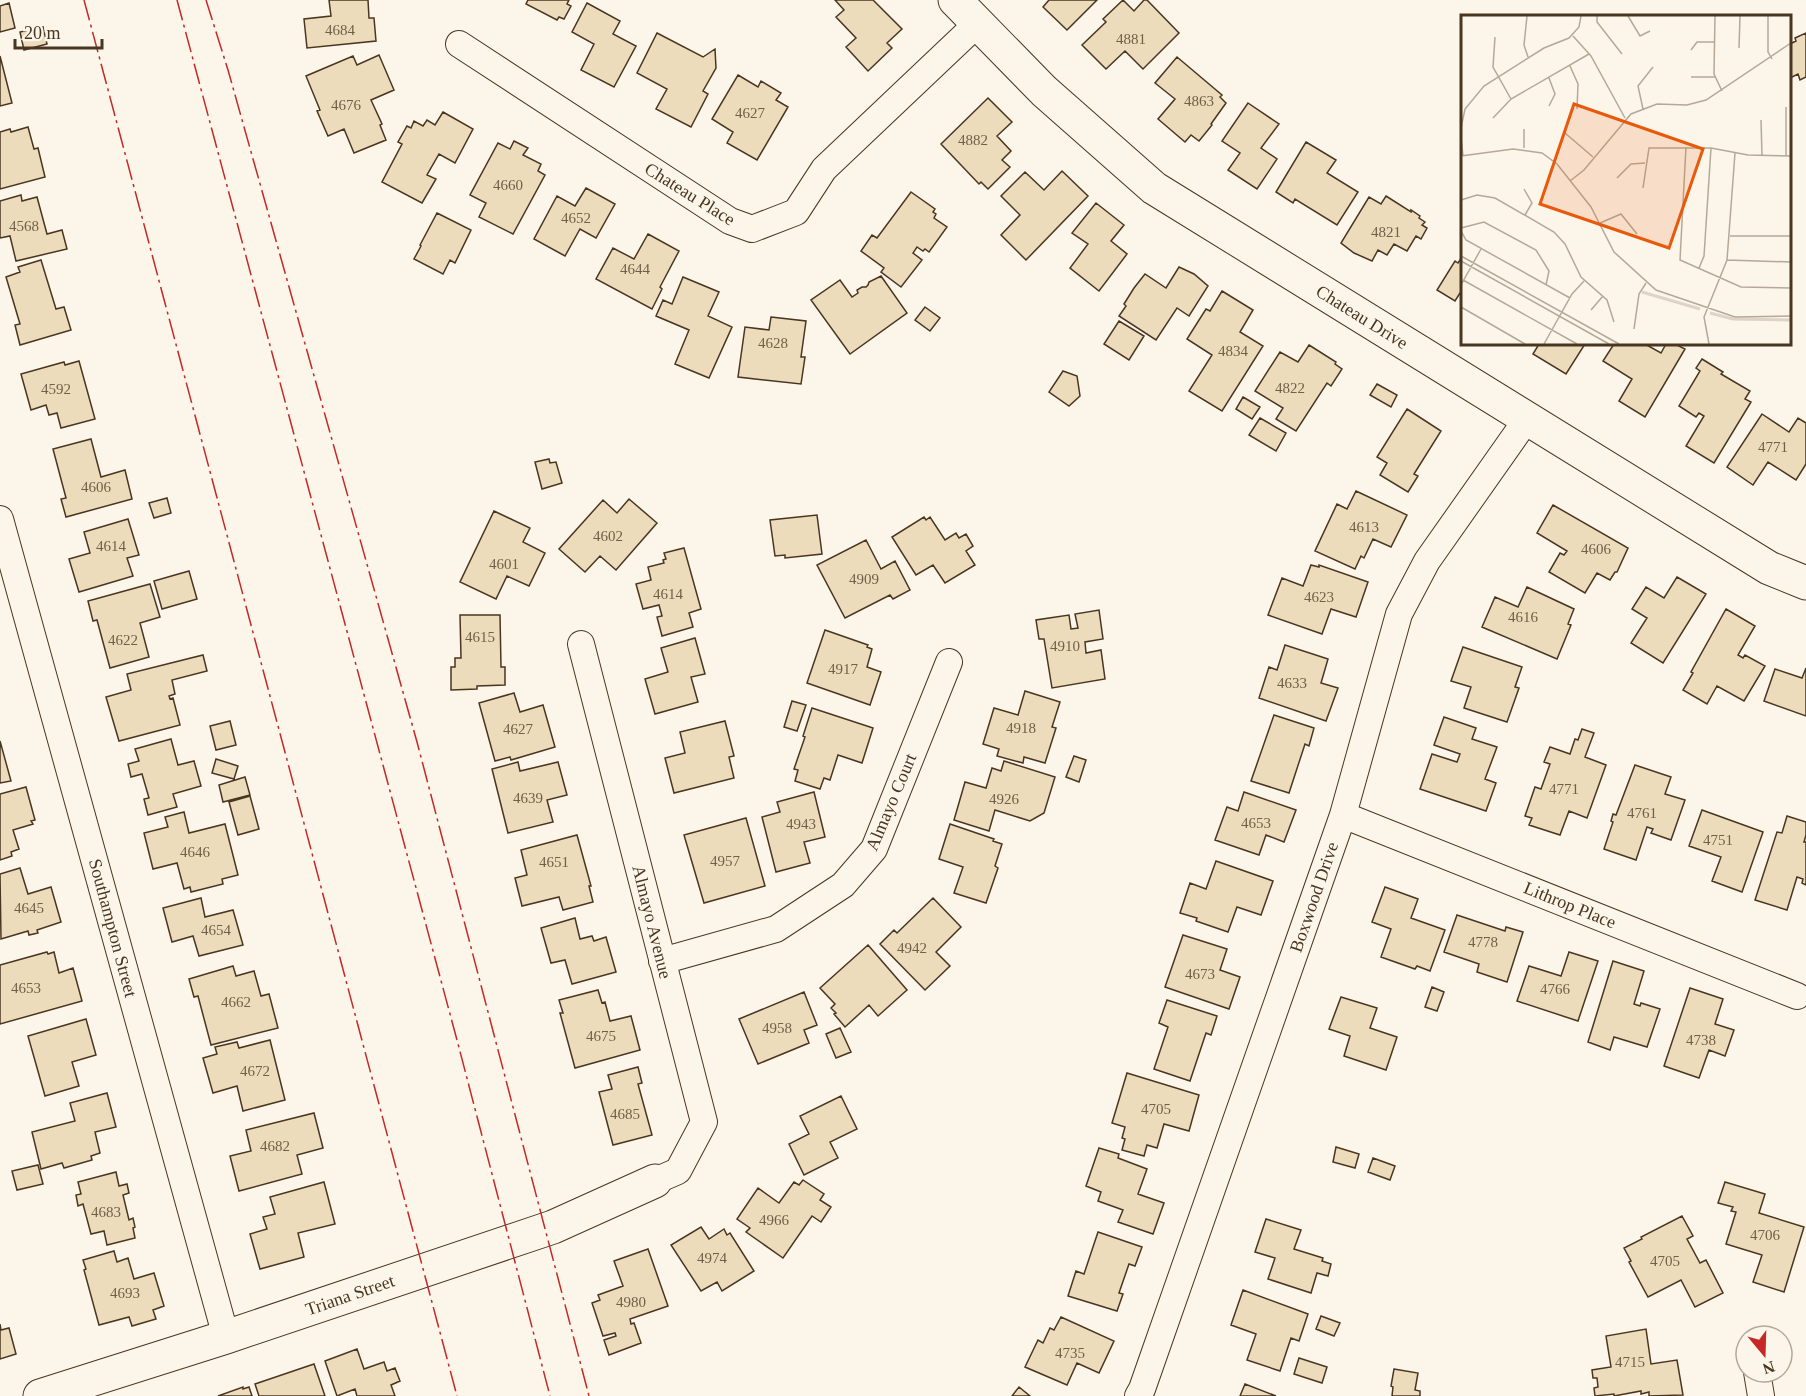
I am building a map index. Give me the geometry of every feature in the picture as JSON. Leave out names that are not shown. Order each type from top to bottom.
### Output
[{"type":"street","name":"Chateau Drive","points":[[955,0],[1044,92],[1154,188],[1769,568],[1806,583]]},
{"type":"street","name":"Chateau Place","points":[[459,44],[730,221],[752,229],[796,212],[824,169],[978,23]]},
{"type":"street","name":"Boxwood Drive","points":[[1138,1396],[1343,814],[1399,614],[1427,561],[1527,419]]},
{"type":"street","name":"Southampton Street","points":[[0,519],[226,1337]]},
{"type":"street","name":"Almayo Avenue","points":[[581,645],[704,1122],[678,1171],[655,1180]]},
{"type":"street","name":"Almayo Court","points":[[662,961],[776,929],[843,885],[874,849],[949,662]]},
{"type":"street","name":"Lithrop Place","points":[[1343,814],[1797,996]]},
{"type":"street","name":"Triana Street","points":[[40,1396],[226,1337],[553,1227],[655,1180]]},
{"type":"building","points":[[329,0],[368,0],[369,18],[374,18],[376,41],[307,48],[304,19],[331,16]]},
{"type":"building","points":[[528,0],[569,0],[567,4],[571,6],[564,19],[559,17],[557,20],[526,4]]},
{"type":"building","points":[[835,0],[873,0],[902,29],[887,43],[892,48],[868,71],[846,47],[856,38],[836,17],[844,10]]},
{"type":"building","points":[[1049,0],[1097,0],[1067,30],[1043,7]]},
{"type":"building","points":[[1123,0],[1134,11],[1144,0],[1147,0],[1179,33],[1143,69],[1125,51],[1106,69],[1082,45],[1106,22],[1103,19]]},
{"type":"building","points":[[9,3],[15,28],[0,32],[0,6]]},
{"type":"building","points":[[587,3],[620,21],[613,34],[636,46],[614,87],[581,70],[594,44],[572,32]]},
{"type":"building","points":[[43,27],[47,44],[24,50],[20,32]]},
{"type":"building","points":[[657,33],[703,57],[715,49],[716,68],[703,91],[708,94],[691,127],[656,109],[667,89],[637,73]]},
{"type":"building","points":[[1806,33],[1806,77],[1800,80],[1798,74],[1791,78],[1791,44],[1796,41],[1795,38]]},
{"type":"building","points":[[379,55],[394,90],[371,100],[382,124],[380,125],[386,140],[354,153],[344,129],[328,136],[306,76],[353,56],[357,65]]},
{"type":"building","points":[[0,56],[12,103],[0,106]]},
{"type":"building","points":[[1177,57],[1222,95],[1220,97],[1226,103],[1199,141],[1191,135],[1185,142],[1158,119],[1175,99],[1155,83]]},
{"type":"building","points":[[738,75],[758,87],[761,81],[781,93],[776,100],[788,107],[757,160],[727,143],[733,132],[712,119]]},
{"type":"building","points":[[988,98],[1012,122],[997,136],[1011,151],[1002,160],[1010,167],[988,189],[981,182],[979,184],[941,144]]},
{"type":"building","points":[[1248,103],[1279,124],[1261,148],[1277,159],[1257,189],[1228,170],[1240,153],[1222,141]]},
{"type":"building","points":[[443,112],[473,129],[455,163],[439,154],[427,175],[436,179],[422,203],[382,182],[402,144],[398,142],[407,126],[411,128],[414,121],[423,126],[427,120],[435,125]]},
{"type":"building","points":[[28,127],[34,149],[38,148],[45,177],[0,189],[0,132],[10,129],[11,132]]},
{"type":"building","points":[[514,141],[528,148],[523,155],[541,164],[538,171],[545,175],[513,234],[479,217],[486,203],[470,195],[498,143],[510,149]]},
{"type":"building","points":[[1306,142],[1336,160],[1327,173],[1358,192],[1337,225],[1295,199],[1293,203],[1276,192]]},
{"type":"building","points":[[1062,171],[1088,196],[1026,260],[1001,235],[1020,215],[1001,196],[1025,172],[1044,190]]},
{"type":"building","points":[[586,188],[615,204],[596,238],[580,229],[565,256],[534,239],[557,196],[575,206]]},
{"type":"building","points":[[911,192],[935,209],[934,218],[947,227],[929,252],[917,247],[913,253],[922,260],[901,287],[881,272],[884,268],[861,251],[872,235],[877,238]]},
{"type":"building","points":[[21,195],[22,201],[37,197],[47,234],[62,230],[67,249],[16,261],[10,236],[0,238],[0,201]]},
{"type":"building","points":[[1386,196],[1420,216],[1419,218],[1425,222],[1422,225],[1427,228],[1421,239],[1416,236],[1407,251],[1394,244],[1387,255],[1378,250],[1372,261],[1354,253],[1341,243],[1369,197],[1381,204]]},
{"type":"building","points":[[1096,203],[1124,225],[1111,241],[1127,254],[1099,291],[1070,268],[1088,244],[1072,233]]},
{"type":"building","points":[[437,213],[471,230],[455,263],[450,260],[443,274],[414,259]]},
{"type":"building","points":[[648,234],[679,251],[660,287],[662,289],[652,309],[596,279],[613,248],[634,259]]},
{"type":"building","points":[[1461,258],[1461,294],[1455,301],[1437,290],[1455,261],[1458,263]]},
{"type":"building","points":[[41,260],[56,309],[64,307],[71,330],[20,345],[15,325],[20,324],[6,277],[20,272],[18,267]]},
{"type":"building","points":[[1179,267],[1194,274],[1208,286],[1189,316],[1177,308],[1156,340],[1119,316],[1126,306],[1124,304],[1145,274],[1166,288]]},
{"type":"building","points":[[881,276],[907,313],[850,354],[811,300],[840,280],[852,297],[858,293],[857,290],[866,287],[869,282]]},
{"type":"building","points":[[683,277],[719,292],[708,316],[732,327],[709,378],[675,364],[689,330],[656,316],[663,300],[672,304]]},
{"type":"building","points":[[1222,291],[1253,310],[1240,332],[1263,346],[1222,411],[1189,391],[1212,355],[1187,339],[1206,309],[1210,311]]},
{"type":"building","points":[[925,307],[940,318],[930,331],[915,320]]},
{"type":"building","points":[[771,317],[806,321],[801,357],[805,357],[801,384],[738,377],[745,327],[769,330]]},
{"type":"building","points":[[1119,321],[1144,336],[1129,360],[1104,344]]},
{"type":"building","points":[[1309,345],[1336,362],[1335,364],[1342,369],[1331,386],[1327,383],[1296,431],[1276,419],[1283,408],[1255,391],[1280,352],[1298,362]]},
{"type":"building","points":[[1538,345],[1584,345],[1566,374],[1533,354]]},
{"type":"building","points":[[1613,345],[1647,345],[1661,353],[1665,345],[1677,345],[1685,349],[1645,417],[1619,401],[1632,379],[1603,361]]},
{"type":"building","points":[[1702,359],[1723,372],[1721,374],[1750,391],[1745,399],[1751,402],[1714,463],[1686,446],[1704,416],[1699,413],[1696,417],[1679,406],[1700,371],[1696,368]]},
{"type":"building","points":[[79,361],[95,419],[61,428],[57,413],[49,415],[46,405],[31,410],[21,374],[64,362],[65,365]]},
{"type":"building","points":[[1063,371],[1077,376],[1080,396],[1069,406],[1049,392]]},
{"type":"building","points":[[1377,384],[1397,395],[1391,407],[1370,395]]},
{"type":"building","points":[[1243,397],[1260,407],[1252,419],[1236,409]]},
{"type":"building","points":[[1407,409],[1441,431],[1414,474],[1418,476],[1408,492],[1380,475],[1387,463],[1377,457]]},
{"type":"building","points":[[1762,414],[1789,432],[1798,418],[1806,423],[1806,464],[1796,480],[1768,462],[1753,485],[1727,467]]},
{"type":"building","points":[[1260,418],[1286,433],[1276,451],[1249,435]]},
{"type":"building","points":[[91,439],[101,477],[125,470],[132,499],[66,517],[61,499],[66,498],[53,449]]},
{"type":"building","points":[[549,459],[550,463],[556,462],[562,483],[542,489],[535,462]]},
{"type":"building","points":[[1356,491],[1407,515],[1391,547],[1373,539],[1364,558],[1361,556],[1355,569],[1315,551],[1337,504],[1347,509]]},
{"type":"building","points":[[167,498],[171,513],[154,518],[149,503]]},
{"type":"building","points":[[629,499],[657,523],[616,570],[600,556],[585,572],[559,549],[603,500],[617,513]]},
{"type":"building","points":[[1553,505],[1628,548],[1617,572],[1610,580],[1597,573],[1585,593],[1549,572],[1560,553],[1564,555],[1567,551],[1537,533]]},
{"type":"building","points":[[494,511],[530,528],[523,542],[545,553],[529,586],[507,576],[496,599],[460,582]]},
{"type":"building","points":[[817,515],[822,554],[785,558],[785,555],[775,556],[770,520]]},
{"type":"building","points":[[924,517],[926,520],[930,517],[945,540],[956,533],[959,538],[966,534],[973,546],[966,551],[975,565],[945,583],[933,565],[916,575],[892,537]]},
{"type":"building","points":[[128,519],[139,555],[127,558],[133,576],[79,592],[69,559],[90,553],[84,532]]},
{"type":"building","points":[[866,540],[881,569],[895,561],[910,590],[893,599],[890,595],[845,618],[817,565]]},
{"type":"building","points":[[684,548],[701,609],[689,613],[693,627],[662,636],[657,617],[662,616],[659,605],[643,609],[636,584],[651,580],[648,567],[664,563],[663,560],[666,559],[664,553]]},
{"type":"building","points":[[1311,565],[1319,567],[1319,565],[1368,582],[1356,617],[1331,609],[1322,634],[1268,615],[1282,578],[1303,586]]},
{"type":"building","points":[[189,571],[197,599],[162,609],[154,581]]},
{"type":"building","points":[[1677,577],[1706,594],[1663,663],[1631,643],[1647,618],[1632,609],[1646,587],[1664,598]]},
{"type":"building","points":[[150,584],[160,617],[140,623],[149,657],[110,668],[97,620],[93,621],[88,601]]},
{"type":"building","points":[[1527,587],[1574,609],[1568,624],[1571,625],[1557,659],[1482,627],[1495,597],[1518,607]]},
{"type":"building","points":[[1726,609],[1755,626],[1738,655],[1743,658],[1745,655],[1765,666],[1744,701],[1717,686],[1707,704],[1683,690]]},
{"type":"building","points":[[1099,610],[1103,639],[1085,642],[1086,653],[1101,650],[1105,679],[1052,688],[1044,639],[1039,639],[1036,620],[1069,615],[1071,629],[1078,628],[1075,614]]},
{"type":"building","points":[[460,615],[500,615],[501,667],[505,667],[505,685],[451,690],[451,667],[455,667],[455,658],[461,658]]},
{"type":"building","points":[[825,630],[868,645],[867,647],[872,649],[867,667],[881,672],[870,705],[807,683]]},
{"type":"building","points":[[695,638],[705,674],[691,677],[698,702],[655,714],[645,679],[668,672],[661,648]]},
{"type":"building","points":[[1285,645],[1328,659],[1321,683],[1338,688],[1326,721],[1259,698],[1269,667],[1277,670]]},
{"type":"building","points":[[1463,647],[1522,667],[1515,687],[1519,688],[1507,722],[1464,708],[1471,687],[1451,681]]},
{"type":"building","points":[[203,655],[207,671],[172,680],[175,694],[169,696],[170,699],[173,698],[180,725],[119,741],[106,697],[131,690],[127,674]]},
{"type":"building","points":[[1806,668],[1806,716],[1764,701],[1775,669],[1802,678]]},
{"type":"building","points":[[1025,691],[1060,702],[1052,727],[1056,728],[1045,763],[1024,757],[1023,763],[997,756],[999,749],[983,744],[994,708],[1018,715]]},
{"type":"building","points":[[514,693],[520,712],[543,705],[555,747],[511,760],[510,757],[495,761],[479,703]]},
{"type":"building","points":[[792,701],[806,705],[797,731],[784,727]]},
{"type":"building","points":[[812,708],[873,728],[862,763],[838,755],[830,780],[824,778],[820,789],[795,781],[798,770],[794,769]]},
{"type":"building","points":[[1274,715],[1314,728],[1309,746],[1305,744],[1289,793],[1251,781]]},
{"type":"building","points":[[1444,717],[1476,728],[1472,739],[1497,747],[1485,779],[1496,783],[1486,811],[1420,789],[1432,754],[1457,762],[1460,754],[1434,745]]},
{"type":"building","points":[[230,721],[236,745],[216,750],[210,726]]},
{"type":"building","points":[[725,721],[734,756],[729,757],[734,778],[674,793],[665,758],[685,753],[680,732]]},
{"type":"building","points":[[1582,729],[1594,733],[1585,757],[1606,765],[1587,818],[1569,811],[1560,835],[1529,825],[1532,818],[1525,816],[1535,787],[1541,789],[1550,764],[1544,762],[1550,747],[1570,754],[1575,739],[1578,740]]},
{"type":"building","points":[[171,739],[178,765],[194,761],[201,786],[173,794],[177,807],[148,815],[144,799],[149,798],[142,774],[131,777],[128,764],[139,761],[135,749]]},
{"type":"building","points":[[0,741],[11,781],[0,783]]},
{"type":"building","points":[[1074,756],[1086,760],[1079,782],[1066,777]]},
{"type":"building","points":[[216,759],[238,766],[234,779],[212,773]]},
{"type":"building","points":[[1004,761],[1055,777],[1044,813],[1030,821],[995,810],[989,831],[954,820],[965,782],[986,788],[992,768],[1001,771]]},
{"type":"building","points":[[518,762],[520,771],[558,762],[567,795],[547,800],[553,822],[508,833],[492,769]]},
{"type":"building","points":[[1635,765],[1671,777],[1665,794],[1685,800],[1671,840],[1651,833],[1653,829],[1647,827],[1636,860],[1604,849],[1613,822],[1611,821],[1613,814],[1616,815]]},
{"type":"building","points":[[245,777],[250,795],[223,802],[219,785]]},
{"type":"building","points":[[26,787],[35,820],[31,821],[33,824],[13,830],[19,849],[11,852],[12,856],[0,860],[0,794]]},
{"type":"building","points":[[814,792],[825,837],[804,842],[810,863],[776,872],[762,817],[780,812],[777,802]]},
{"type":"building","points":[[1244,792],[1296,810],[1284,842],[1266,835],[1259,855],[1215,840],[1227,807],[1238,811]]},
{"type":"building","points":[[250,796],[259,829],[238,835],[229,802]]},
{"type":"building","points":[[1702,810],[1763,832],[1742,892],[1712,881],[1721,857],[1689,846]]},
{"type":"building","points":[[184,812],[189,833],[225,824],[238,875],[222,879],[223,884],[191,892],[190,887],[184,889],[177,863],[153,869],[144,833],[168,827],[165,817]]},
{"type":"building","points":[[1787,816],[1806,822],[1804,842],[1806,842],[1806,885],[1802,883],[1803,879],[1797,877],[1787,910],[1755,900],[1777,832],[1782,833]]},
{"type":"building","points":[[746,818],[765,886],[704,903],[684,835]]},
{"type":"building","points":[[950,824],[1002,844],[995,866],[998,868],[986,903],[954,893],[963,867],[939,859]]},
{"type":"building","points":[[577,835],[593,902],[563,910],[559,897],[522,906],[515,878],[527,875],[521,850]]},
{"type":"building","points":[[1216,861],[1273,881],[1261,915],[1237,907],[1228,932],[1180,913],[1190,883],[1206,889]]},
{"type":"building","points":[[20,868],[28,894],[51,887],[61,922],[37,930],[38,933],[29,935],[28,931],[1,939],[0,874]]},
{"type":"building","points":[[1385,887],[1418,899],[1411,918],[1445,930],[1430,971],[1417,966],[1415,969],[1381,957],[1391,929],[1372,922]]},
{"type":"building","points":[[201,898],[205,917],[233,910],[243,945],[199,956],[193,936],[172,942],[163,908]]},
{"type":"building","points":[[933,898],[961,927],[936,952],[950,966],[925,990],[880,944],[894,930],[897,933]]},
{"type":"building","points":[[1457,915],[1505,931],[1506,927],[1523,932],[1507,982],[1477,972],[1479,964],[1444,952]]},
{"type":"building","points":[[575,918],[580,939],[592,936],[594,941],[606,937],[616,972],[572,984],[565,960],[551,963],[541,928]]},
{"type":"building","points":[[1183,935],[1227,949],[1220,970],[1240,977],[1229,1009],[1165,987]]},
{"type":"building","points":[[868,945],[907,990],[878,1016],[869,1005],[845,1027],[831,1008],[835,1004],[820,988]]},
{"type":"building","points":[[47,952],[48,954],[54,952],[59,973],[73,968],[82,1001],[0,1024],[0,965]]},
{"type":"building","points":[[1569,952],[1598,961],[1578,1021],[1517,1001],[1529,966],[1561,976]]},
{"type":"building","points":[[1613,961],[1644,971],[1634,1004],[1640,1006],[1641,1003],[1660,1009],[1647,1047],[1614,1037],[1610,1050],[1588,1042]]},
{"type":"building","points":[[233,966],[236,976],[254,971],[261,996],[269,994],[278,1028],[211,1045],[198,996],[194,997],[189,979]]},
{"type":"building","points":[[1432,987],[1444,992],[1437,1011],[1425,1007]]},
{"type":"building","points":[[1690,988],[1723,999],[1715,1024],[1734,1030],[1725,1056],[1709,1050],[1699,1078],[1664,1066]]},
{"type":"building","points":[[598,990],[602,1003],[605,1002],[610,1021],[631,1016],[640,1050],[575,1068],[560,1013],[563,1013],[559,1000]]},
{"type":"building","points":[[804,992],[817,1025],[804,1030],[809,1043],[758,1064],[739,1019]]},
{"type":"building","points":[[1341,997],[1377,1008],[1370,1028],[1397,1037],[1386,1070],[1344,1056],[1350,1036],[1329,1029]]},
{"type":"building","points":[[1167,1000],[1217,1016],[1211,1035],[1206,1033],[1190,1081],[1154,1069],[1168,1027],[1159,1023]]},
{"type":"building","points":[[86,1019],[96,1055],[72,1062],[79,1086],[45,1096],[28,1036]]},
{"type":"building","points":[[840,1028],[851,1052],[836,1058],[826,1034]]},
{"type":"building","points":[[270,1040],[285,1100],[243,1111],[237,1086],[213,1093],[203,1058],[217,1054],[215,1047],[237,1042],[239,1048]]},
{"type":"building","points":[[638,1067],[642,1083],[638,1084],[652,1135],[613,1145],[599,1092],[612,1089],[608,1075]]},
{"type":"building","points":[[1127,1073],[1199,1095],[1189,1131],[1164,1124],[1157,1148],[1147,1145],[1144,1156],[1122,1150],[1125,1127],[1112,1123]]},
{"type":"building","points":[[107,1093],[116,1127],[95,1132],[100,1153],[91,1156],[92,1160],[64,1168],[62,1163],[41,1169],[32,1132],[75,1121],[70,1103]]},
{"type":"building","points":[[841,1096],[857,1129],[830,1142],[838,1158],[804,1175],[789,1144],[809,1134],[800,1116]]},
{"type":"building","points":[[314,1113],[323,1148],[297,1155],[302,1174],[239,1191],[230,1156],[251,1151],[246,1130]]},
{"type":"building","points":[[1336,1147],[1359,1154],[1355,1168],[1333,1162]]},
{"type":"building","points":[[1099,1148],[1119,1154],[1118,1158],[1147,1169],[1138,1194],[1164,1203],[1153,1234],[1118,1222],[1123,1210],[1098,1201],[1101,1192],[1086,1186]]},
{"type":"building","points":[[1373,1158],[1395,1166],[1390,1180],[1368,1172]]},
{"type":"building","points":[[38,1165],[43,1184],[17,1190],[12,1171]]},
{"type":"building","points":[[116,1172],[119,1186],[127,1184],[129,1193],[123,1195],[129,1220],[133,1218],[135,1238],[107,1245],[104,1231],[91,1234],[83,1204],[78,1206],[76,1195],[81,1194],[78,1182]]},
{"type":"building","points":[[803,1180],[824,1194],[820,1200],[831,1207],[821,1222],[812,1216],[783,1258],[746,1232],[750,1228],[737,1219],[758,1188],[779,1203],[794,1182],[799,1185]]},
{"type":"building","points":[[324,1182],[335,1224],[298,1233],[304,1257],[260,1269],[250,1234],[267,1229],[263,1217],[275,1214],[270,1197]]},
{"type":"building","points":[[1725,1182],[1765,1194],[1759,1213],[1804,1227],[1784,1292],[1753,1282],[1762,1255],[1726,1244],[1736,1212],[1731,1211],[1733,1207],[1718,1203]]},
{"type":"building","points":[[1682,1216],[1693,1236],[1687,1239],[1700,1263],[1706,1260],[1723,1293],[1695,1307],[1681,1280],[1648,1297],[1624,1248]]},
{"type":"building","points":[[1266,1219],[1301,1230],[1294,1249],[1323,1258],[1322,1261],[1331,1264],[1328,1276],[1317,1273],[1311,1293],[1268,1279],[1275,1258],[1255,1252]]},
{"type":"building","points":[[701,1227],[709,1239],[724,1229],[727,1235],[730,1233],[754,1271],[722,1291],[717,1282],[701,1291],[671,1245]]},
{"type":"building","points":[[1098,1232],[1142,1247],[1135,1266],[1129,1264],[1119,1293],[1123,1294],[1117,1311],[1068,1296],[1076,1271],[1084,1274]]},
{"type":"building","points":[[648,1249],[668,1306],[630,1319],[631,1324],[634,1323],[641,1343],[609,1355],[604,1340],[616,1336],[615,1333],[603,1336],[592,1303],[600,1300],[598,1295],[623,1286],[614,1261]]},
{"type":"building","points":[[114,1251],[117,1262],[128,1258],[134,1279],[154,1273],[164,1306],[153,1310],[156,1319],[132,1326],[129,1317],[99,1325],[83,1260]]},
{"type":"building","points":[[1243,1290],[1308,1314],[1299,1341],[1291,1338],[1280,1371],[1247,1360],[1256,1334],[1231,1325]]},
{"type":"building","points":[[1321,1316],[1340,1323],[1334,1336],[1316,1329]]},
{"type":"building","points":[[1061,1317],[1114,1341],[1099,1373],[1077,1363],[1067,1385],[1025,1367],[1038,1340],[1043,1343],[1050,1328],[1054,1330]]},
{"type":"building","points":[[0,1324],[1,1330],[9,1328],[16,1354],[0,1359]]},
{"type":"building","points":[[1646,1329],[1651,1364],[1677,1360],[1683,1395],[1649,1396],[1649,1392],[1641,1394],[1641,1391],[1614,1396],[1614,1394],[1595,1396],[1594,1388],[1598,1387],[1597,1378],[1593,1378],[1592,1370],[1611,1367],[1606,1336]]},
{"type":"building","points":[[357,1349],[364,1369],[384,1362],[387,1371],[395,1368],[400,1381],[391,1385],[395,1396],[357,1396],[355,1389],[337,1396],[325,1361]]},
{"type":"building","points":[[1299,1358],[1327,1367],[1322,1383],[1294,1374]]},
{"type":"building","points":[[314,1364],[325,1396],[259,1396],[255,1384]]},
{"type":"building","points":[[1394,1369],[1418,1373],[1415,1390],[1420,1391],[1420,1396],[1392,1396]]},
{"type":"building","points":[[1245,1384],[1276,1396],[1240,1396]]},
{"type":"building","points":[[243,1387],[243,1389],[249,1387],[252,1396],[218,1396]]},
{"type":"building","points":[[1019,1387],[1030,1396],[1012,1396]]},
{"type":"power","points":[[84,0],[457,1396]]},
{"type":"power","points":[[177,0],[457,1040],[550,1396]]},
{"type":"power","points":[[206,0],[228,70],[417,742],[589,1396]]}]
